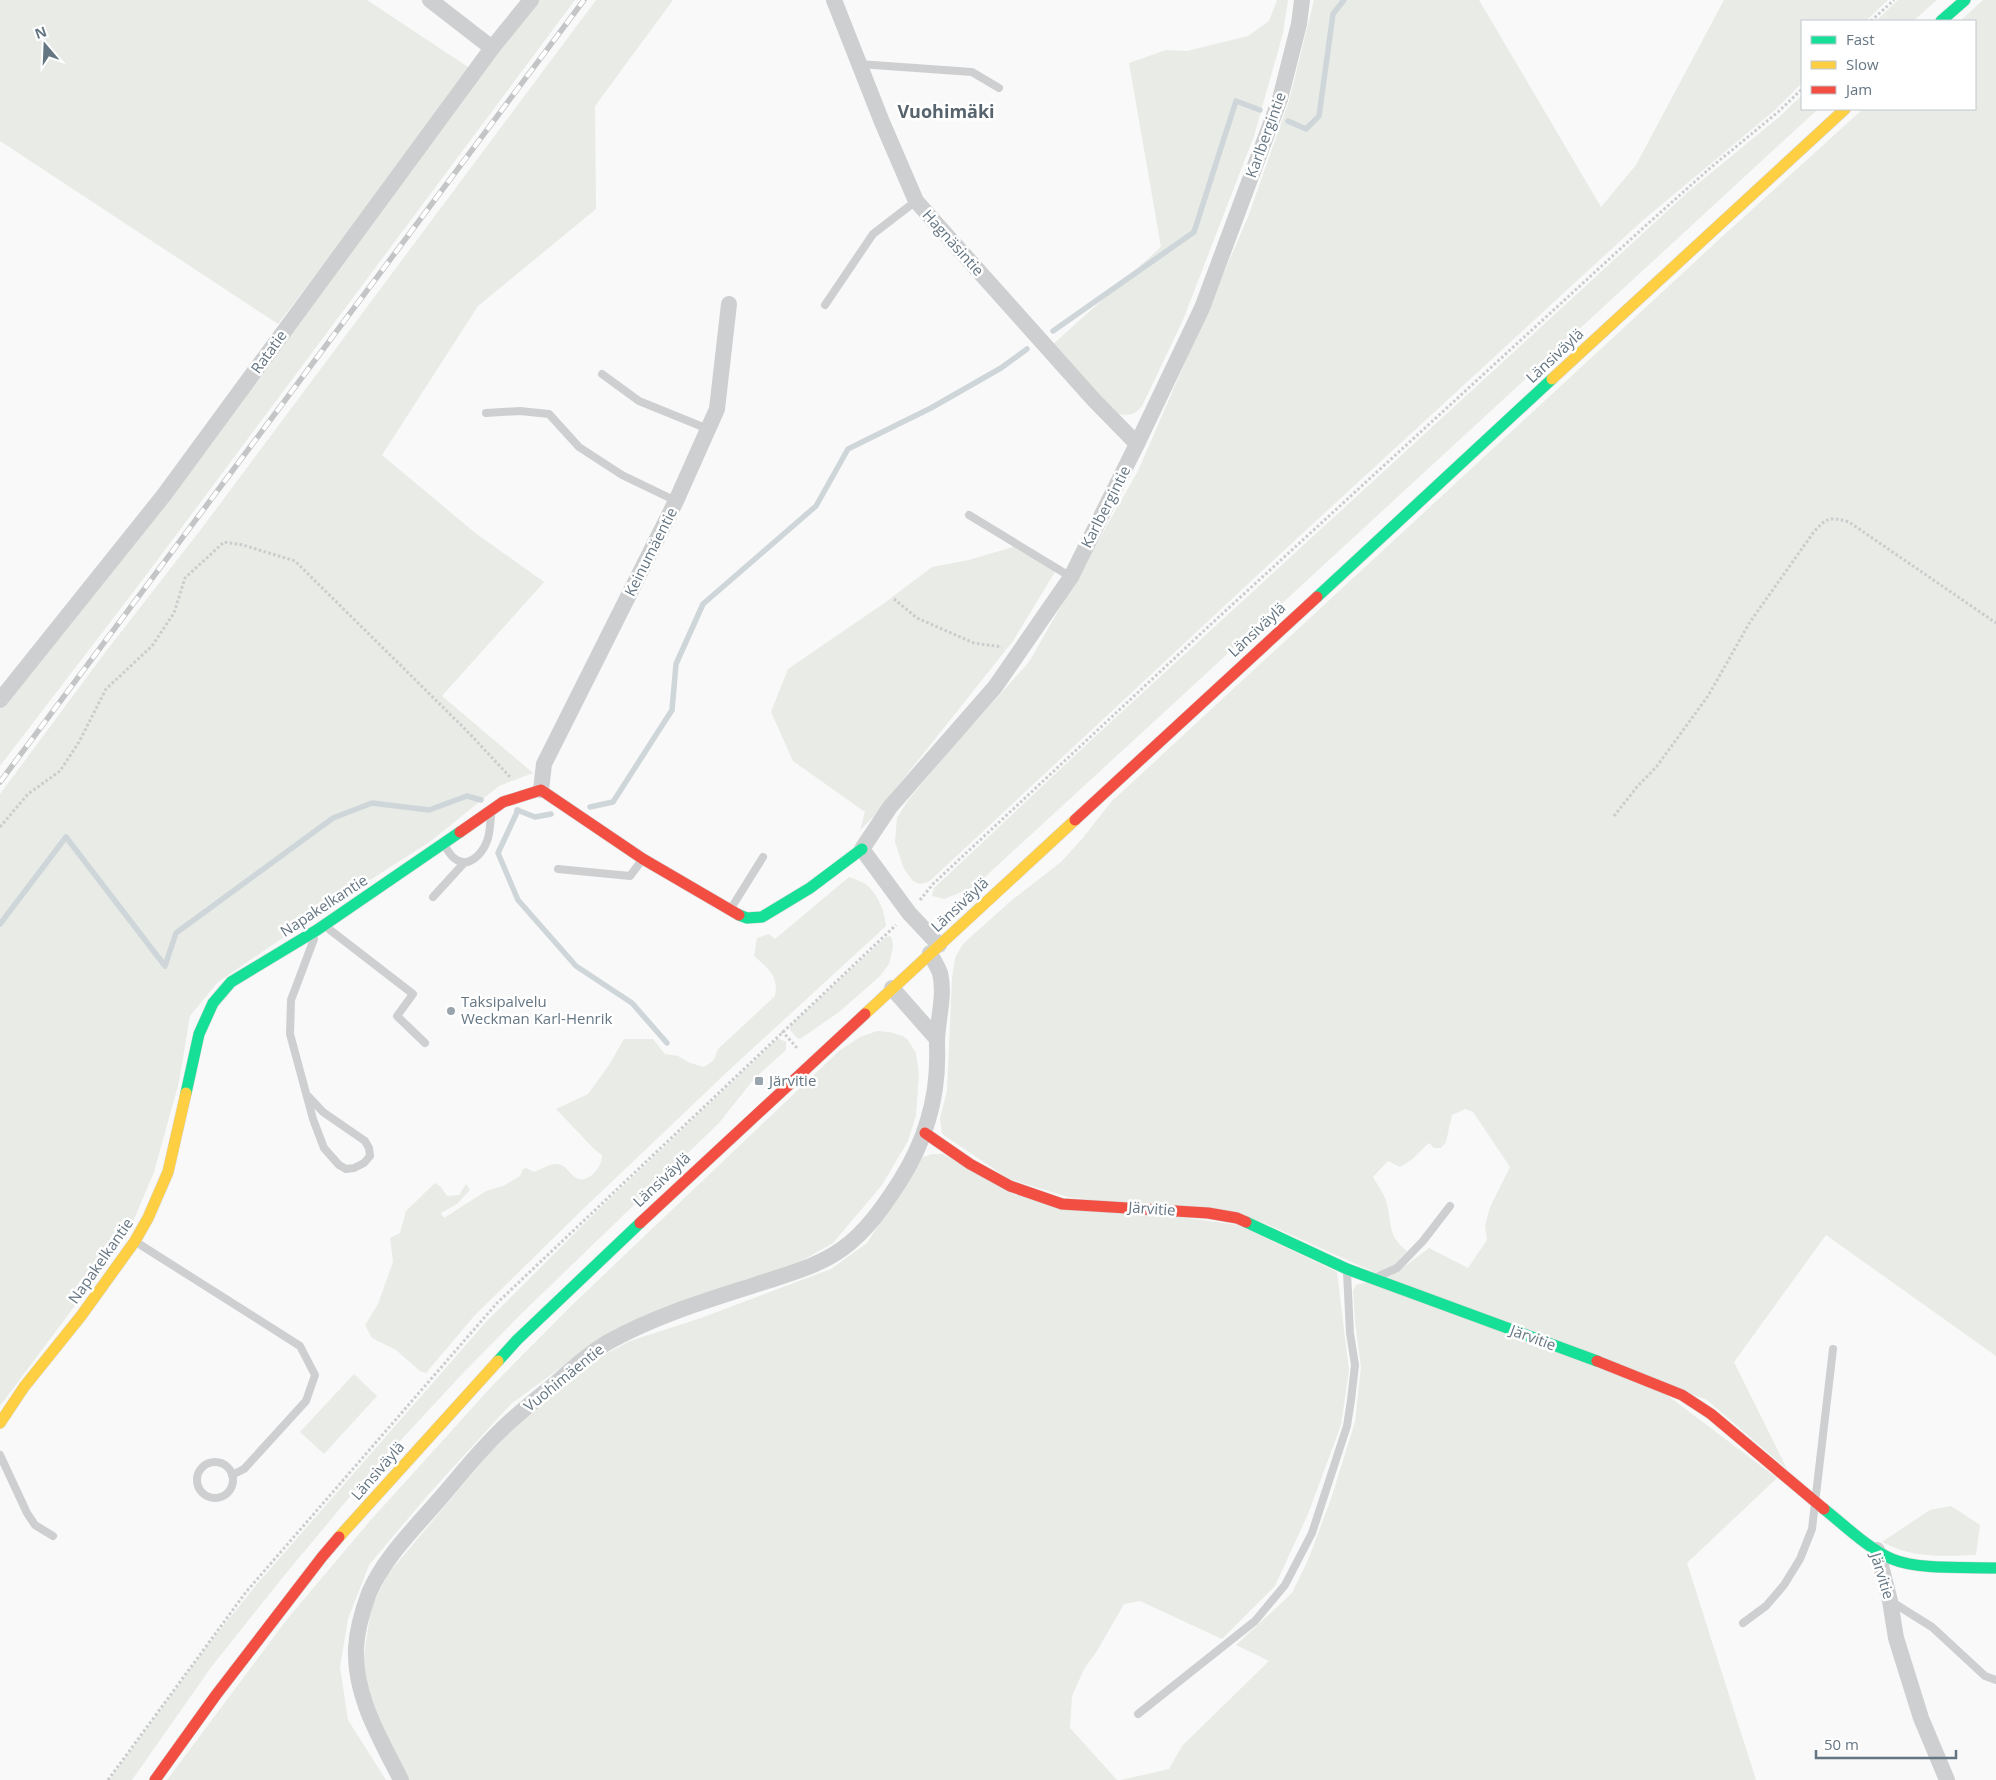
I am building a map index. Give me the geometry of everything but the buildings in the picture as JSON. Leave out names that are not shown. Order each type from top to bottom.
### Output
[{"type":"street","points":[[430,0],[492,48]]},
{"type":"street","name":"Ratatie","points":[[0,700],[164,496],[492,48],[531,0]]},
{"type":"street","name":"Hagnäsintie","points":[[834,0],[916,201],[1093,399],[1138,444]]},
{"type":"street","name":"Karlbergintie","points":[[862,849],[890,807],[995,687],[1071,577],[1138,444],[1202,308],[1280,100],[1299,24],[1302,0]]},
{"type":"street","points":[[1942,20],[1965,0]]},
{"type":"street","name":"Länsiväylä","points":[[155,1780],[216,1695],[322,1557],[416,1450],[517,1340],[670,1193],[1844,110]]},
{"type":"street","name":"Keinumäentie","points":[[533,792],[544,764],[676,501],[717,409],[729,304]]},
{"type":"street","points":[[533,792],[729,911],[747,918],[762,917],[810,888],[862,849],[934,949]]},
{"type":"street","name":"Napakelkantie","points":[[0,1423],[24,1387],[81,1316],[135,1240],[148,1218],[168,1172],[199,1034],[213,1003],[231,982],[320,927],[504,802],[533,792]]},
{"type":"street","name":"Vuohimäentie","points":[[401,1780],[367,1713],[358,1680],[356,1647],[370,1593],[385,1565],[501,1430],[583,1359],[608,1342],[636,1327],[680,1310],[815,1265],[842,1249],[865,1230],[910,1165],[925,1133],[938,1068],[936,1038],[941,988],[940,973],[934,949]]},
{"type":"street","points":[[892,988],[936,1038]]},
{"type":"street","name":"Järvitie","points":[[925,1133],[970,1164],[1010,1186],[1062,1204],[1208,1213],[1237,1218],[1372,1279],[1641,1377],[1682,1395],[1711,1414],[1814,1501],[1877,1550],[1890,1602],[1896,1638],[1911,1688],[1947,1780]]},
{"type":"street","points":[[1877,1550],[1893,1559],[1910,1563],[1996,1568]]},
{"type":"lane","points":[[859,64],[972,72],[999,88]]},
{"type":"lane","points":[[825,305],[873,234],[916,201]]},
{"type":"lane","points":[[602,374],[639,401],[708,429]]},
{"type":"lane","points":[[486,413],[520,411],[549,414],[579,447],[622,475],[676,501]]},
{"type":"lane","points":[[969,515],[1071,577]]},
{"type":"lane","points":[[433,897],[464,863],[474,860],[480,854],[487,840],[492,810]]},
{"type":"lane","points":[[443,843],[454,858],[464,863]]},
{"type":"lane","points":[[729,911],[763,856]]},
{"type":"lane","points":[[558,868],[630,876],[643,859]]},
{"type":"lane","points":[[308,1096],[323,1112],[365,1141],[370,1148],[370,1156],[364,1163],[354,1168],[346,1169],[339,1165],[324,1148],[313,1119],[290,1034],[291,1000],[320,927],[413,994],[397,1016],[425,1043]]},
{"type":"lane","points":[[1372,1279],[1397,1268],[1423,1241],[1450,1206]]},
{"type":"lane","points":[[135,1240],[300,1346],[315,1375],[306,1400],[244,1469],[232,1475]]},
{"type":"lane","points":[[1138,1714],[1255,1621],[1285,1585],[1312,1533],[1347,1426],[1352,1400],[1354,1365],[1350,1333],[1347,1269]]},
{"type":"lane","points":[[1743,1623],[1766,1606],[1784,1585],[1800,1559],[1812,1529],[1833,1349]]},
{"type":"lane","points":[[0,1454],[28,1513],[36,1525],[53,1536]]},
{"type":"lane","points":[[219,1463],[224,1465],[232,1475],[231,1487],[223,1496],[211,1498],[201,1492],[198,1476],[208,1464],[219,1463]]},
{"type":"lane","points":[[1890,1602],[1932,1627],[1985,1676],[1996,1680]]},
{"type":"path","points":[[1872,20],[1894,0]]},
{"type":"path","points":[[1614,816],[1657,766],[1702,704],[1750,622],[1813,533],[1825,520],[1836,518],[1849,522],[1996,623]]},
{"type":"path","points":[[0,827],[28,794],[60,771],[78,742],[106,689],[152,646],[174,613],[185,578],[224,542],[243,545],[295,561],[533,792]]},
{"type":"path","points":[[894,599],[917,618],[974,642],[1020,650]]},
{"type":"shaded area","points":[[0,0],[367,0],[471,69],[278,324],[0,141]]},
{"type":"shaded area","points":[[536,0],[575,0],[144,578],[0,766],[0,709]]},
{"type":"shaded area","points":[[596,0],[673,0],[595,106],[596,209],[478,306],[382,455],[474,532],[544,582],[442,696],[533,773],[499,786],[431,841],[334,903],[218,982],[190,1016],[179,1082],[154,1172],[127,1236],[0,1406],[0,794],[107,650],[202,528]]},
{"type":"shaded area","points":[[1277,0],[1288,0],[1283,33],[1254,136],[1183,320],[1142,406],[1132,414],[1118,414],[1051,346],[1161,247],[1129,63],[1166,50],[1187,51],[1248,36],[1269,21]]},
{"type":"shaded area","points":[[1314,0],[1479,0],[1601,207],[1636,165],[1724,0],[1888,0],[1867,20],[1801,20],[1801,84],[1775,110],[1642,221],[1279,555],[933,878],[928,882],[920,884],[913,881],[904,869],[895,842],[897,818],[909,799],[956,743],[1029,662],[1138,471],[1248,217],[1289,101]]},
{"type":"shaded area","points":[[1898,0],[1937,0],[1914,20],[1877,20]]},
{"type":"shaded area","points":[[1983,0],[1996,0],[1996,1356],[1826,1235],[1734,1362],[1787,1469],[1707,1400],[1384,1278],[1400,1270],[1429,1248],[1468,1268],[1487,1240],[1485,1226],[1490,1207],[1510,1167],[1473,1112],[1465,1109],[1452,1115],[1446,1142],[1441,1148],[1434,1148],[1429,1143],[1400,1167],[1388,1161],[1373,1177],[1385,1198],[1392,1232],[1400,1245],[1407,1251],[1395,1265],[1376,1273],[1262,1222],[1068,1197],[1009,1179],[942,1134],[940,1118],[947,1091],[952,978],[955,958],[963,944],[1012,900],[1061,862],[1111,802],[1725,234],[1862,110],[1976,110],[1976,20],[1961,20]]},
{"type":"shaded area","points":[[1801,96],[1801,110],[1817,110],[974,887],[944,899],[932,896],[934,888],[1088,743],[1689,191],[1779,117]]},
{"type":"shaded area","points":[[1020,545],[1055,572],[1013,641],[873,817],[860,830],[865,812],[793,761],[771,712],[788,669],[883,604],[932,567],[969,560]]},
{"type":"shaded area","points":[[849,877],[864,883],[873,891],[882,908],[886,926],[726,1073],[580,1212],[475,1315],[426,1373],[420,1371],[396,1350],[372,1338],[365,1325],[378,1304],[393,1262],[390,1238],[400,1233],[406,1211],[435,1183],[441,1187],[447,1196],[459,1195],[466,1184],[470,1190],[457,1204],[441,1213],[444,1218],[486,1191],[503,1186],[520,1176],[523,1169],[526,1168],[534,1172],[557,1164],[566,1168],[576,1178],[581,1179],[594,1173],[598,1169],[602,1155],[556,1109],[588,1094],[609,1065],[624,1039],[653,1039],[665,1054],[678,1056],[690,1063],[704,1067],[714,1060],[718,1049],[775,996],[774,978],[768,969],[754,956],[757,938],[769,934],[775,939]]},
{"type":"shaded area","points":[[890,936],[893,947],[889,964],[880,976],[839,1012],[800,1039],[797,1038],[790,1030],[790,1026],[886,937]]},
{"type":"shaded area","points":[[877,1031],[903,1036],[908,1040],[916,1053],[919,1074],[916,1115],[908,1141],[882,1185],[833,1243],[798,1263],[608,1333],[511,1404],[427,1496],[369,1565],[348,1619],[340,1667],[348,1720],[386,1780],[167,1780],[288,1618],[369,1522],[492,1386],[571,1306],[839,1051],[860,1037]]},
{"type":"shaded area","points":[[777,1039],[786,1042],[786,1050],[754,1079],[719,1123],[522,1313],[464,1372],[363,1481],[212,1666],[132,1780],[109,1780],[208,1645],[257,1584],[485,1323],[598,1210]]},
{"type":"shaded area","points":[[932,1154],[943,1154],[1013,1194],[1238,1225],[1337,1272],[1349,1370],[1341,1425],[1308,1514],[1275,1586],[1222,1639],[1140,1601],[1124,1604],[1097,1651],[1084,1669],[1072,1696],[1070,1728],[1117,1780],[408,1780],[372,1708],[363,1662],[371,1608],[388,1574],[503,1437],[587,1364],[630,1341],[701,1318],[831,1269],[867,1243],[921,1158]]},
{"type":"shaded area","points":[[1368,1282],[1659,1389],[1777,1478],[1687,1563],[1756,1780],[1121,1780],[1169,1769],[1182,1746],[1269,1661],[1236,1645],[1292,1593],[1308,1560],[1331,1499],[1355,1422],[1361,1367],[1353,1291],[1356,1285]]},
{"type":"shaded area","points":[[354,1374],[377,1396],[324,1454],[300,1432]]},
{"type":"shaded area","points":[[1951,1506],[1980,1525],[1976,1555],[1940,1556],[1917,1554],[1882,1542],[1930,1510]]},
{"type":"waterway","points":[[1288,121],[1306,129],[1319,116],[1333,14],[1344,0]]},
{"type":"waterway","points":[[1053,331],[1194,232],[1236,101],[1260,110]]},
{"type":"waterway","points":[[590,807],[613,802],[672,710],[676,664],[703,604],[816,506],[848,449],[931,408],[1001,368],[1027,349]]},
{"type":"waterway","points":[[0,924],[66,837],[165,966],[176,933],[333,818],[372,803],[429,810],[467,796],[481,800]]},
{"type":"waterway","points":[[517,810],[535,817],[551,814]]},
{"type":"waterway","points":[[518,810],[498,853],[518,900],[576,966],[632,1003],[667,1043]]},
{"type":"railway","points":[[0,782],[584,0]]},
{"type":"traffic: fast","points":[[1942,20],[1965,0]]},
{"type":"traffic: fast","points":[[1317,597],[1552,379]]},
{"type":"traffic: fast","points":[[186,1093],[199,1034],[213,1003],[231,982],[317,930],[460,832]]},
{"type":"traffic: fast","points":[[739,915],[747,918],[762,917],[810,888],[862,849]]},
{"type":"traffic: fast","points":[[1246,1222],[1347,1269],[1597,1361]]},
{"type":"traffic: fast","points":[[498,1361],[517,1340],[640,1223]]},
{"type":"traffic: fast","points":[[1824,1509],[1883,1555],[1903,1563],[1957,1568],[1996,1568]]},
{"type":"traffic: slow","points":[[1552,379],[1844,110]]},
{"type":"traffic: slow","points":[[865,1014],[1075,820]]},
{"type":"traffic: slow","points":[[0,1423],[24,1387],[81,1316],[135,1241],[148,1218],[168,1172],[186,1093]]},
{"type":"traffic: slow","points":[[339,1537],[498,1361]]},
{"type":"traffic: jam","points":[[1075,820],[1317,597]]},
{"type":"traffic: jam","points":[[460,832],[503,802],[541,790],[643,859],[739,915]]},
{"type":"traffic: jam","points":[[640,1223],[865,1014]]},
{"type":"traffic: jam","points":[[925,1133],[970,1164],[1010,1186],[1062,1204],[1208,1213],[1237,1218],[1246,1222]]},
{"type":"traffic: jam","points":[[1597,1361],[1682,1395],[1711,1414],[1824,1509]]},
{"type":"traffic: jam","points":[[155,1780],[216,1695],[339,1537]]},
{"type":"place","name":"Taksipalvelu Weckman Karl-Henrik","points":[[451,1011]]},
{"type":"place","name":"Järvitie","points":[[759,1081]]},
{"type":"district","name":"Vuohimäki","points":[[946,112]]}]
